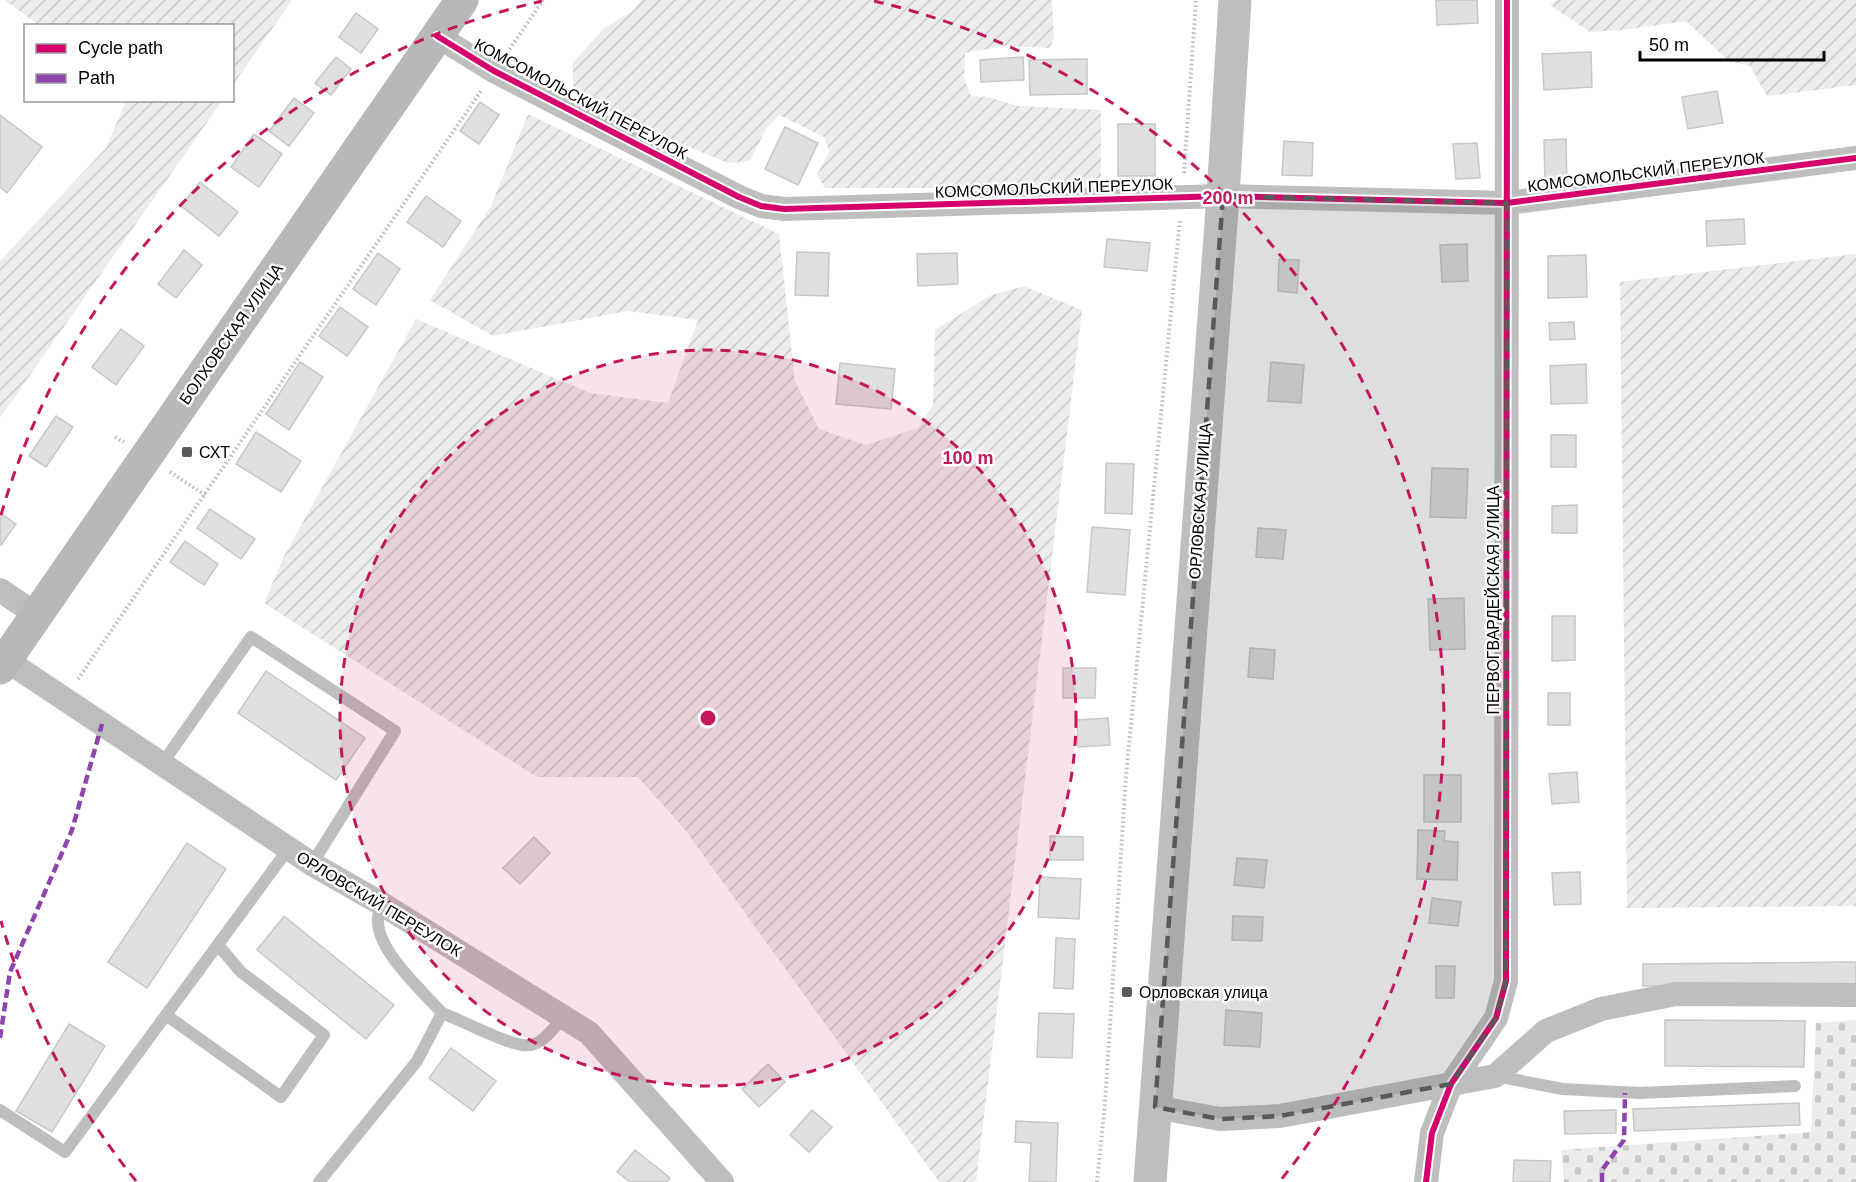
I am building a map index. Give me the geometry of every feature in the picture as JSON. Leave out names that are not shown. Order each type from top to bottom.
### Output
[{"type":"main road","name":"БОЛХОВСКАЯ УЛИЦА","points":[[3,664],[462,0]]},
{"type":"main road","name":"ОРЛОВСКАЯ УЛИЦА","points":[[1150,1182],[1223,196],[1235,0]]},
{"type":"street","name":"ПЕРВОГВАРДЕЙСКАЯ УЛИЦА","points":[[1426,1182],[1432,1133],[1451,1084],[1496,1018],[1506,981],[1508,0]]},
{"type":"street","name":"КОМСОМОЛЬСКИЙ ПЕРЕУЛОК","points":[[437,36],[494,71],[739,197],[761,206],[784,209],[1223,196],[1507,203],[1856,158]]},
{"type":"street","points":[[0,590],[37,615]]},
{"type":"street","name":"ОРЛОВСКИЙ ПЕРЕУЛОК","points":[[3,664],[64,699],[312,864],[382,904],[589,1033],[722,1182]]},
{"type":"street","points":[[1155,1107],[1220,1119],[1280,1116],[1495,1076],[1546,1031],[1601,1009],[1676,994],[1856,995]]},
{"type":"lane","points":[[162,764],[251,637],[395,731],[312,864]]},
{"type":"lane","points":[[0,1110],[65,1152],[289,848]]},
{"type":"lane","points":[[382,904],[378,919],[381,934],[391,956],[442,1012],[518,1045],[533,1045],[546,1037],[564,1017]]},
{"type":"lane","points":[[166,1015],[281,1097],[324,1035],[242,972],[218,945]]},
{"type":"lane","points":[[320,1182],[417,1060],[442,1012]]},
{"type":"lane","points":[[1495,1076],[1563,1089],[1633,1093],[1795,1086]]},
{"type":"path","points":[[64,699],[543,0]]},
{"type":"path","points":[[1097,1182],[1105,1103],[1126,776],[1182,197],[1196,0]]},
{"type":"highlighted area","points":[[1223,196],[1507,203],[1506,981],[1496,1018],[1451,1084],[1280,1116],[1220,1119],[1155,1107]]},
{"type":"green space","points":[[5,0],[292,0],[234,84],[234,24],[37,24]]},
{"type":"green space","points":[[641,0],[1052,0],[1054,38],[1050,48],[1004,46],[965,53],[964,78],[971,96],[988,97],[1018,106],[1101,110],[1101,188],[825,188],[817,175],[829,151],[824,137],[779,115],[766,129],[750,161],[728,163],[653,132],[573,94],[573,63],[603,29],[634,10]]},
{"type":"green space","points":[[1556,0],[1856,0],[1856,85],[1767,96],[1750,66],[1729,61],[1686,21],[1590,32],[1550,5]]},
{"type":"green space","points":[[126,102],[221,102],[0,418],[0,261],[106,148]]},
{"type":"green space","points":[[528,114],[779,234],[795,381],[819,429],[866,445],[918,428],[933,405],[935,330],[991,295],[1024,286],[1082,310],[976,1182],[939,1182],[686,831],[638,777],[537,777],[264,603],[284,556],[416,319],[590,393],[668,403],[698,320],[628,311],[493,336],[430,300],[491,206]]},
{"type":"green space","points":[[1856,254],[1856,906],[1627,908],[1620,282]]},
{"type":"green space","points":[[1856,1020],[1856,1182],[1564,1182],[1561,1150],[1811,1132],[1816,1023]]},
{"type":"building","points":[[1436,0],[1477,0],[1478,23],[1437,25]]},
{"type":"building","points":[[356,13],[378,29],[361,53],[339,37]]},
{"type":"building","points":[[1591,52],[1592,87],[1544,90],[1542,54]]},
{"type":"building","points":[[336,57],[351,69],[331,95],[315,83]]},
{"type":"building","points":[[1023,57],[1024,80],[981,82],[980,60]]},
{"type":"building","points":[[1087,59],[1087,94],[1030,95],[1029,60]]},
{"type":"building","points":[[1717,91],[1723,123],[1688,129],[1682,97]]},
{"type":"building","points":[[294,98],[314,113],[289,146],[269,131]]},
{"type":"building","points":[[480,102],[499,115],[479,144],[460,131]]},
{"type":"building","points":[[0,115],[42,147],[7,193],[0,187]]},
{"type":"building","points":[[1118,124],[1155,124],[1155,176],[1118,176]]},
{"type":"building","points":[[785,127],[818,143],[798,185],[765,169]]},
{"type":"building","points":[[254,134],[282,154],[259,187],[231,167]]},
{"type":"building","points":[[1566,139],[1567,183],[1545,183],[1544,140]]},
{"type":"building","points":[[1284,141],[1313,143],[1312,176],[1282,175]]},
{"type":"building","points":[[1477,143],[1480,178],[1456,179],[1453,144]]},
{"type":"building","points":[[200,182],[238,212],[219,236],[181,206]]},
{"type":"building","points":[[426,196],[461,221],[443,247],[407,222]]},
{"type":"building","points":[[1744,219],[1745,244],[1707,246],[1706,221]]},
{"type":"building","points":[[1107,239],[1150,243],[1147,271],[1104,267]]},
{"type":"building","points":[[1467,244],[1468,281],[1442,282],[1440,245]]},
{"type":"building","points":[[184,250],[202,265],[176,298],[158,284]]},
{"type":"building","points":[[797,252],[829,253],[828,296],[795,295]]},
{"type":"building","points":[[378,253],[400,269],[376,305],[353,289]]},
{"type":"building","points":[[957,253],[958,284],[918,286],[917,254]]},
{"type":"building","points":[[1586,255],[1587,297],[1548,298],[1548,256]]},
{"type":"building","points":[[1279,259],[1299,260],[1297,293],[1278,291]]},
{"type":"building","points":[[340,307],[368,327],[347,356],[319,336]]},
{"type":"building","points":[[1574,322],[1575,339],[1550,340],[1549,323]]},
{"type":"building","points":[[121,329],[144,346],[116,385],[92,367]]},
{"type":"building","points":[[300,362],[323,377],[289,430],[266,414]]},
{"type":"building","points":[[1271,362],[1304,365],[1301,403],[1268,401]]},
{"type":"building","points":[[840,363],[895,369],[891,409],[836,404]]},
{"type":"building","points":[[1586,364],[1587,403],[1551,404],[1550,366]]},
{"type":"building","points":[[56,416],[73,427],[46,467],[29,456]]},
{"type":"building","points":[[256,432],[301,461],[281,492],[236,464]]},
{"type":"building","points":[[1551,435],[1576,435],[1576,467],[1551,467]]},
{"type":"building","points":[[1106,463],[1134,464],[1132,514],[1105,513]]},
{"type":"building","points":[[1432,468],[1468,469],[1466,518],[1430,517]]},
{"type":"building","points":[[1577,505],[1577,533],[1552,533],[1552,506]]},
{"type":"building","points":[[210,509],[255,539],[241,559],[197,528]]},
{"type":"building","points":[[0,513],[16,524],[1,545],[0,544]]},
{"type":"building","points":[[1092,527],[1130,530],[1125,595],[1087,592]]},
{"type":"building","points":[[1258,528],[1286,530],[1283,559],[1256,557]]},
{"type":"building","points":[[185,541],[218,564],[204,585],[170,562]]},
{"type":"building","points":[[1464,598],[1465,649],[1430,650],[1428,599]]},
{"type":"building","points":[[1552,616],[1575,616],[1575,660],[1552,661]]},
{"type":"building","points":[[1250,648],[1275,650],[1273,679],[1248,677]]},
{"type":"building","points":[[1063,668],[1096,668],[1095,698],[1063,698]]},
{"type":"building","points":[[266,671],[365,738],[336,780],[238,713]]},
{"type":"building","points":[[1548,693],[1570,693],[1570,725],[1548,725]]},
{"type":"building","points":[[1108,718],[1110,745],[1078,747],[1077,720]]},
{"type":"building","points":[[1577,772],[1579,802],[1552,804],[1549,774]]},
{"type":"building","points":[[1424,775],[1461,775],[1461,822],[1424,822]]},
{"type":"building","points":[[1418,830],[1445,831],[1444,841],[1458,842],[1457,880],[1417,879]]},
{"type":"building","points":[[1050,836],[1083,837],[1083,860],[1050,860]]},
{"type":"building","points":[[534,837],[550,853],[520,884],[503,868]]},
{"type":"building","points":[[187,843],[226,869],[147,988],[108,962]]},
{"type":"building","points":[[1237,858],[1267,860],[1264,888],[1234,885]]},
{"type":"building","points":[[1580,872],[1581,904],[1554,905],[1552,873]]},
{"type":"building","points":[[1040,877],[1081,879],[1079,919],[1038,917]]},
{"type":"building","points":[[1432,898],[1461,902],[1458,926],[1429,923]]},
{"type":"building","points":[[284,916],[394,1005],[366,1039],[257,950]]},
{"type":"building","points":[[1233,916],[1263,917],[1262,941],[1232,940]]},
{"type":"building","points":[[1056,938],[1075,939],[1073,989],[1054,988]]},
{"type":"building","points":[[1856,962],[1856,984],[1643,986],[1643,964]]},
{"type":"building","points":[[1436,966],[1455,966],[1454,998],[1436,998]]},
{"type":"building","points":[[1226,1010],[1262,1013],[1260,1047],[1224,1045]]},
{"type":"building","points":[[1039,1013],[1074,1014],[1072,1058],[1037,1057]]},
{"type":"building","points":[[1665,1020],[1805,1021],[1804,1067],[1665,1066]]},
{"type":"building","points":[[69,1024],[105,1046],[52,1132],[16,1111]]},
{"type":"building","points":[[451,1048],[496,1081],[473,1111],[429,1078]]},
{"type":"building","points":[[768,1064],[785,1082],[759,1107],[742,1089]]},
{"type":"building","points":[[1799,1103],[1800,1125],[1634,1131],[1633,1109]]},
{"type":"building","points":[[812,1110],[832,1127],[809,1152],[790,1135]]},
{"type":"building","points":[[1616,1110],[1616,1133],[1565,1134],[1564,1111]]},
{"type":"building","points":[[1016,1121],[1058,1123],[1056,1182],[1029,1182],[1031,1143],[1015,1142]]},
{"type":"building","points":[[635,1150],[670,1178],[667,1182],[630,1182],[617,1172]]},
{"type":"building","points":[[1514,1160],[1551,1161],[1550,1182],[1513,1182]]},
{"type":"marked path","points":[[0,1038],[10,972],[72,830],[102,724]]},
{"type":"marked path","points":[[1602,1182],[1602,1170],[1624,1140],[1625,1093]]},
{"type":"cycle path","points":[[1426,1182],[1432,1133],[1451,1084],[1496,1018],[1506,981],[1507,0]]},
{"type":"cycle path","points":[[437,36],[494,71],[739,197],[761,206],[784,209],[1223,196],[1507,203],[1856,158]]},
{"type":"place","name":"СХТ","points":[[187,452]]},
{"type":"place","name":"Орловская улица","points":[[1127,992]]}]
